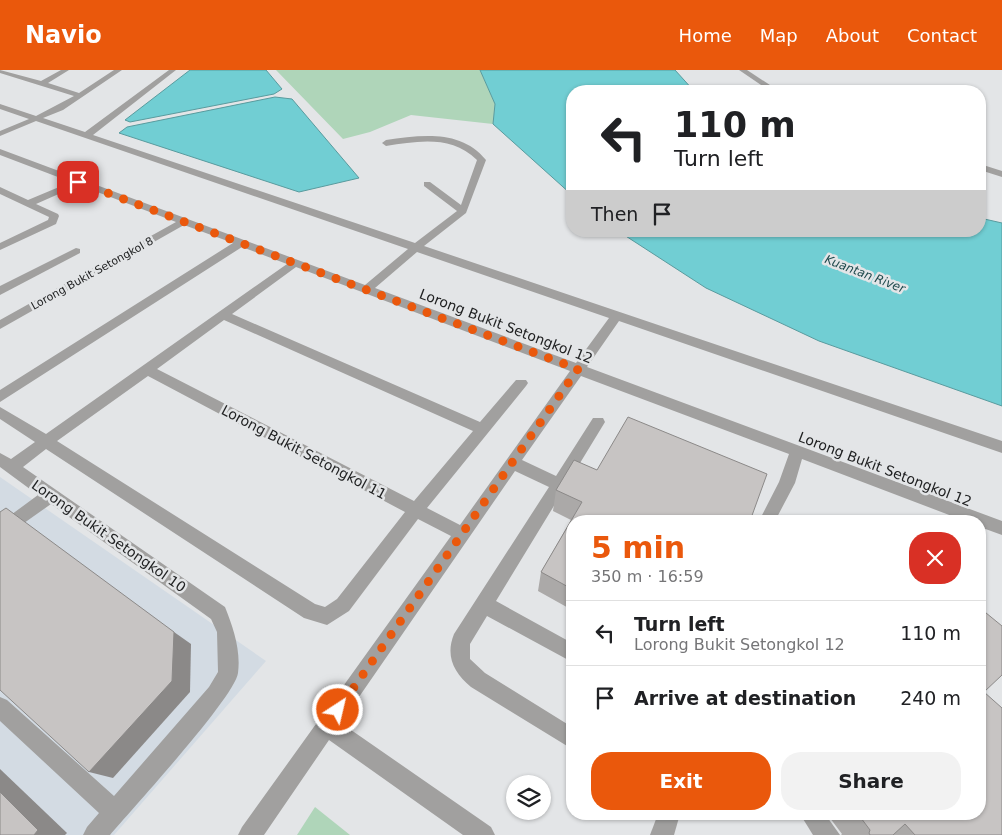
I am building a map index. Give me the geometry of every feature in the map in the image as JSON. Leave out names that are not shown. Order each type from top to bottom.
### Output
[{"type":"street","points":[[43,83],[66,70]]},
{"type":"street","points":[[0,134],[39,119],[60,108],[119,70]]},
{"type":"street","points":[[87,135],[173,70]]},
{"type":"street","points":[[742,70],[766,85]]},
{"type":"street","points":[[0,71],[13,72],[79,95]]},
{"type":"street","points":[[0,106],[1002,447]]},
{"type":"street","points":[[366,290],[444,223],[464,211],[482,160],[473,150],[452,141],[430,136],[386,143]]},
{"type":"street","name":"Lorong Bukit Setongkol 12","points":[[0,152],[967,515]]},
{"type":"street","points":[[986,169],[1002,174]]},
{"type":"street","points":[[29,203],[78,182]]},
{"type":"street","points":[[427,184],[464,211]]},
{"type":"street","points":[[0,190],[52,213],[54,216],[52,222],[0,247]]},
{"type":"street","name":"Lorong Bukit Setongkol 8","points":[[2,322],[184,221]]},
{"type":"street","points":[[0,397],[241,243]]},
{"type":"street","points":[[0,291],[76,251]]},
{"type":"street","points":[[6,463],[46,442],[294,263]]},
{"type":"street","points":[[222,314],[482,429]]},
{"type":"street","points":[[250,835],[616,316]]},
{"type":"street","name":"Lorong Bukit Setongkol 11","points":[[146,369],[462,534]]},
{"type":"street","points":[[0,412],[311,612],[327,616],[343,605],[416,510],[521,383]]},
{"type":"street","points":[[566,735],[466,670],[458,657],[461,641],[598,422]]},
{"type":"street","points":[[770,515],[787,483],[797,452]]},
{"type":"street","points":[[512,462],[558,484]]},
{"type":"street","name":"Lorong Bukit Setongkol 10","points":[[6,463],[218,613],[226,632],[228,674],[216,694],[114,811]]},
{"type":"street","points":[[0,533],[50,494]]},
{"type":"street","name":"Lorong Bukit Setongkol 12","points":[[986,522],[1002,528]]},
{"type":"street","points":[[484,604],[566,650]]},
{"type":"street","points":[[0,707],[114,811],[94,835]]},
{"type":"street","points":[[327,726],[483,835]]},
{"type":"street","points":[[816,820],[828,835]]},
{"type":"shaded area","points":[[0,477],[266,661],[114,835],[0,835]]},
{"type":"green space","points":[[276,70],[480,70],[495,104],[493,124],[411,115],[370,132],[343,139]]},
{"type":"green space","points":[[315,807],[350,835],[297,835]]},
{"type":"water","points":[[190,70],[266,70],[282,89],[274,94],[130,122],[125,120]]},
{"type":"water","points":[[480,70],[675,70],[689,85],[566,85],[566,190],[493,124],[495,104]]},
{"type":"water","points":[[275,97],[292,99],[359,178],[299,192],[119,133],[127,127]]},
{"type":"water","name":"Kuantan River","points":[[986,219],[1002,223],[1002,406],[819,341],[706,288],[627,237],[986,237]]},
{"type":"building","points":[[628,417],[767,474],[752,515],[574,515],[582,502],[556,490],[574,460],[597,470]]},
{"type":"building","points":[[6,508],[174,632],[172,681],[89,772],[0,690],[0,512]]},
{"type":"building","points":[[566,529],[566,586],[541,572]]},
{"type":"building","points":[[986,613],[1002,626],[1002,675],[986,690]]},
{"type":"building","points":[[986,694],[1002,708],[1002,835],[915,835],[905,824],[893,835],[870,835],[870,830],[862,820],[986,820]]},
{"type":"building","points":[[0,792],[38,830],[34,835],[0,835]]},
{"type":"route","points":[[78,182],[578,369],[338,710]]}]
